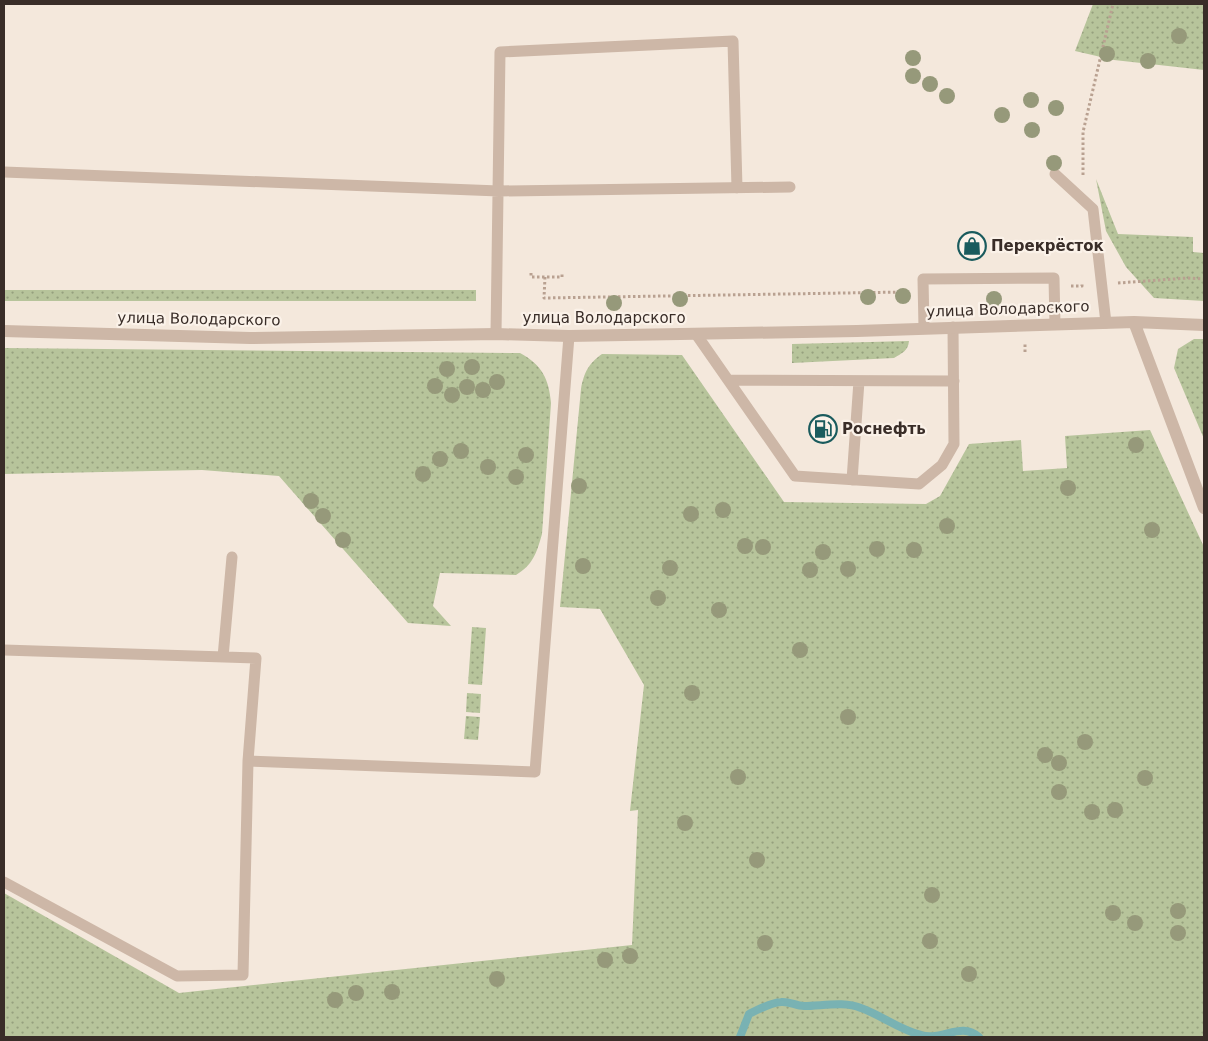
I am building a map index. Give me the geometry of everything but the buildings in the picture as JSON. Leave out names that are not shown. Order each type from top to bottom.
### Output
[{"type":"street","name":"улица Володарского","points":[[4,331],[250,338],[496,334],[569,336],[696,334],[1134,322],[1204,326]]},
{"type":"street","points":[[1134,322],[1204,508]]},
{"type":"lane","points":[[496,334],[500,52],[733,41],[737,188]]},
{"type":"lane","points":[[4,172],[499,191],[790,187]]},
{"type":"lane","points":[[1056,174],[1093,209],[1106,323]]},
{"type":"lane","points":[[924,328],[924,279],[1054,278],[1055,324]]},
{"type":"lane","points":[[696,334],[795,476],[919,484],[942,465],[954,444],[953,327]]},
{"type":"lane","points":[[248,761],[535,772],[569,336]]},
{"type":"lane","points":[[728,380],[954,382]]},
{"type":"lane","points":[[852,480],[860,381]]},
{"type":"lane","points":[[223,657],[232,557]]},
{"type":"lane","points":[[4,650],[256,658],[248,761],[243,975],[177,976],[4,882]]},
{"type":"path","points":[[1083,132],[1113,4]]},
{"type":"path","points":[[531,273],[531,277],[562,277],[562,272]]},
{"type":"path","points":[[545,277],[544,298],[833,295]]},
{"type":"path","points":[[1082,286],[1188,278],[1204,279]]},
{"type":"green space","points":[[1093,4],[1204,4],[1204,70],[1114,60],[1075,51]]},
{"type":"green space","points":[[1096,179],[1118,234],[1193,237],[1193,252],[1204,253],[1204,301],[1154,298],[1126,267],[1106,231]]},
{"type":"green space","points":[[4,290],[476,290],[476,301],[4,301]]},
{"type":"green space","points":[[1194,339],[1204,339],[1204,439],[1174,368],[1178,349]]},
{"type":"green space","points":[[909,341],[906,349],[894,358],[792,363],[792,344]]},
{"type":"green space","points":[[4,348],[520,353],[534,362],[543,374],[551,403],[542,534],[534,558],[527,567],[516,575],[440,573],[433,606],[451,626],[408,623],[279,476],[202,470],[4,474]]},
{"type":"green space","points":[[602,354],[682,355],[784,502],[926,504],[940,496],[969,444],[1021,440],[1023,471],[1067,468],[1065,436],[1150,430],[1204,547],[1204,1037],[4,1037],[4,893],[179,993],[632,945],[638,810],[630,811],[644,685],[600,609],[560,607],[581,389],[587,369]]},
{"type":"green space","points":[[472,627],[486,628],[482,685],[468,684]]},
{"type":"green space","points":[[467,693],[481,694],[480,713],[466,712]]},
{"type":"green space","points":[[466,716],[480,717],[478,740],[464,739]]},
{"type":"waterway","points":[[740,1037],[749,1014],[769,1005],[784,1002],[804,1006],[840,1004],[854,1006],[921,1035],[937,1036],[965,1031],[979,1037]]},
{"type":"place","name":"Перекрёсток","points":[[972,246]]},
{"type":"place","name":"Роснефть","points":[[823,429]]}]
